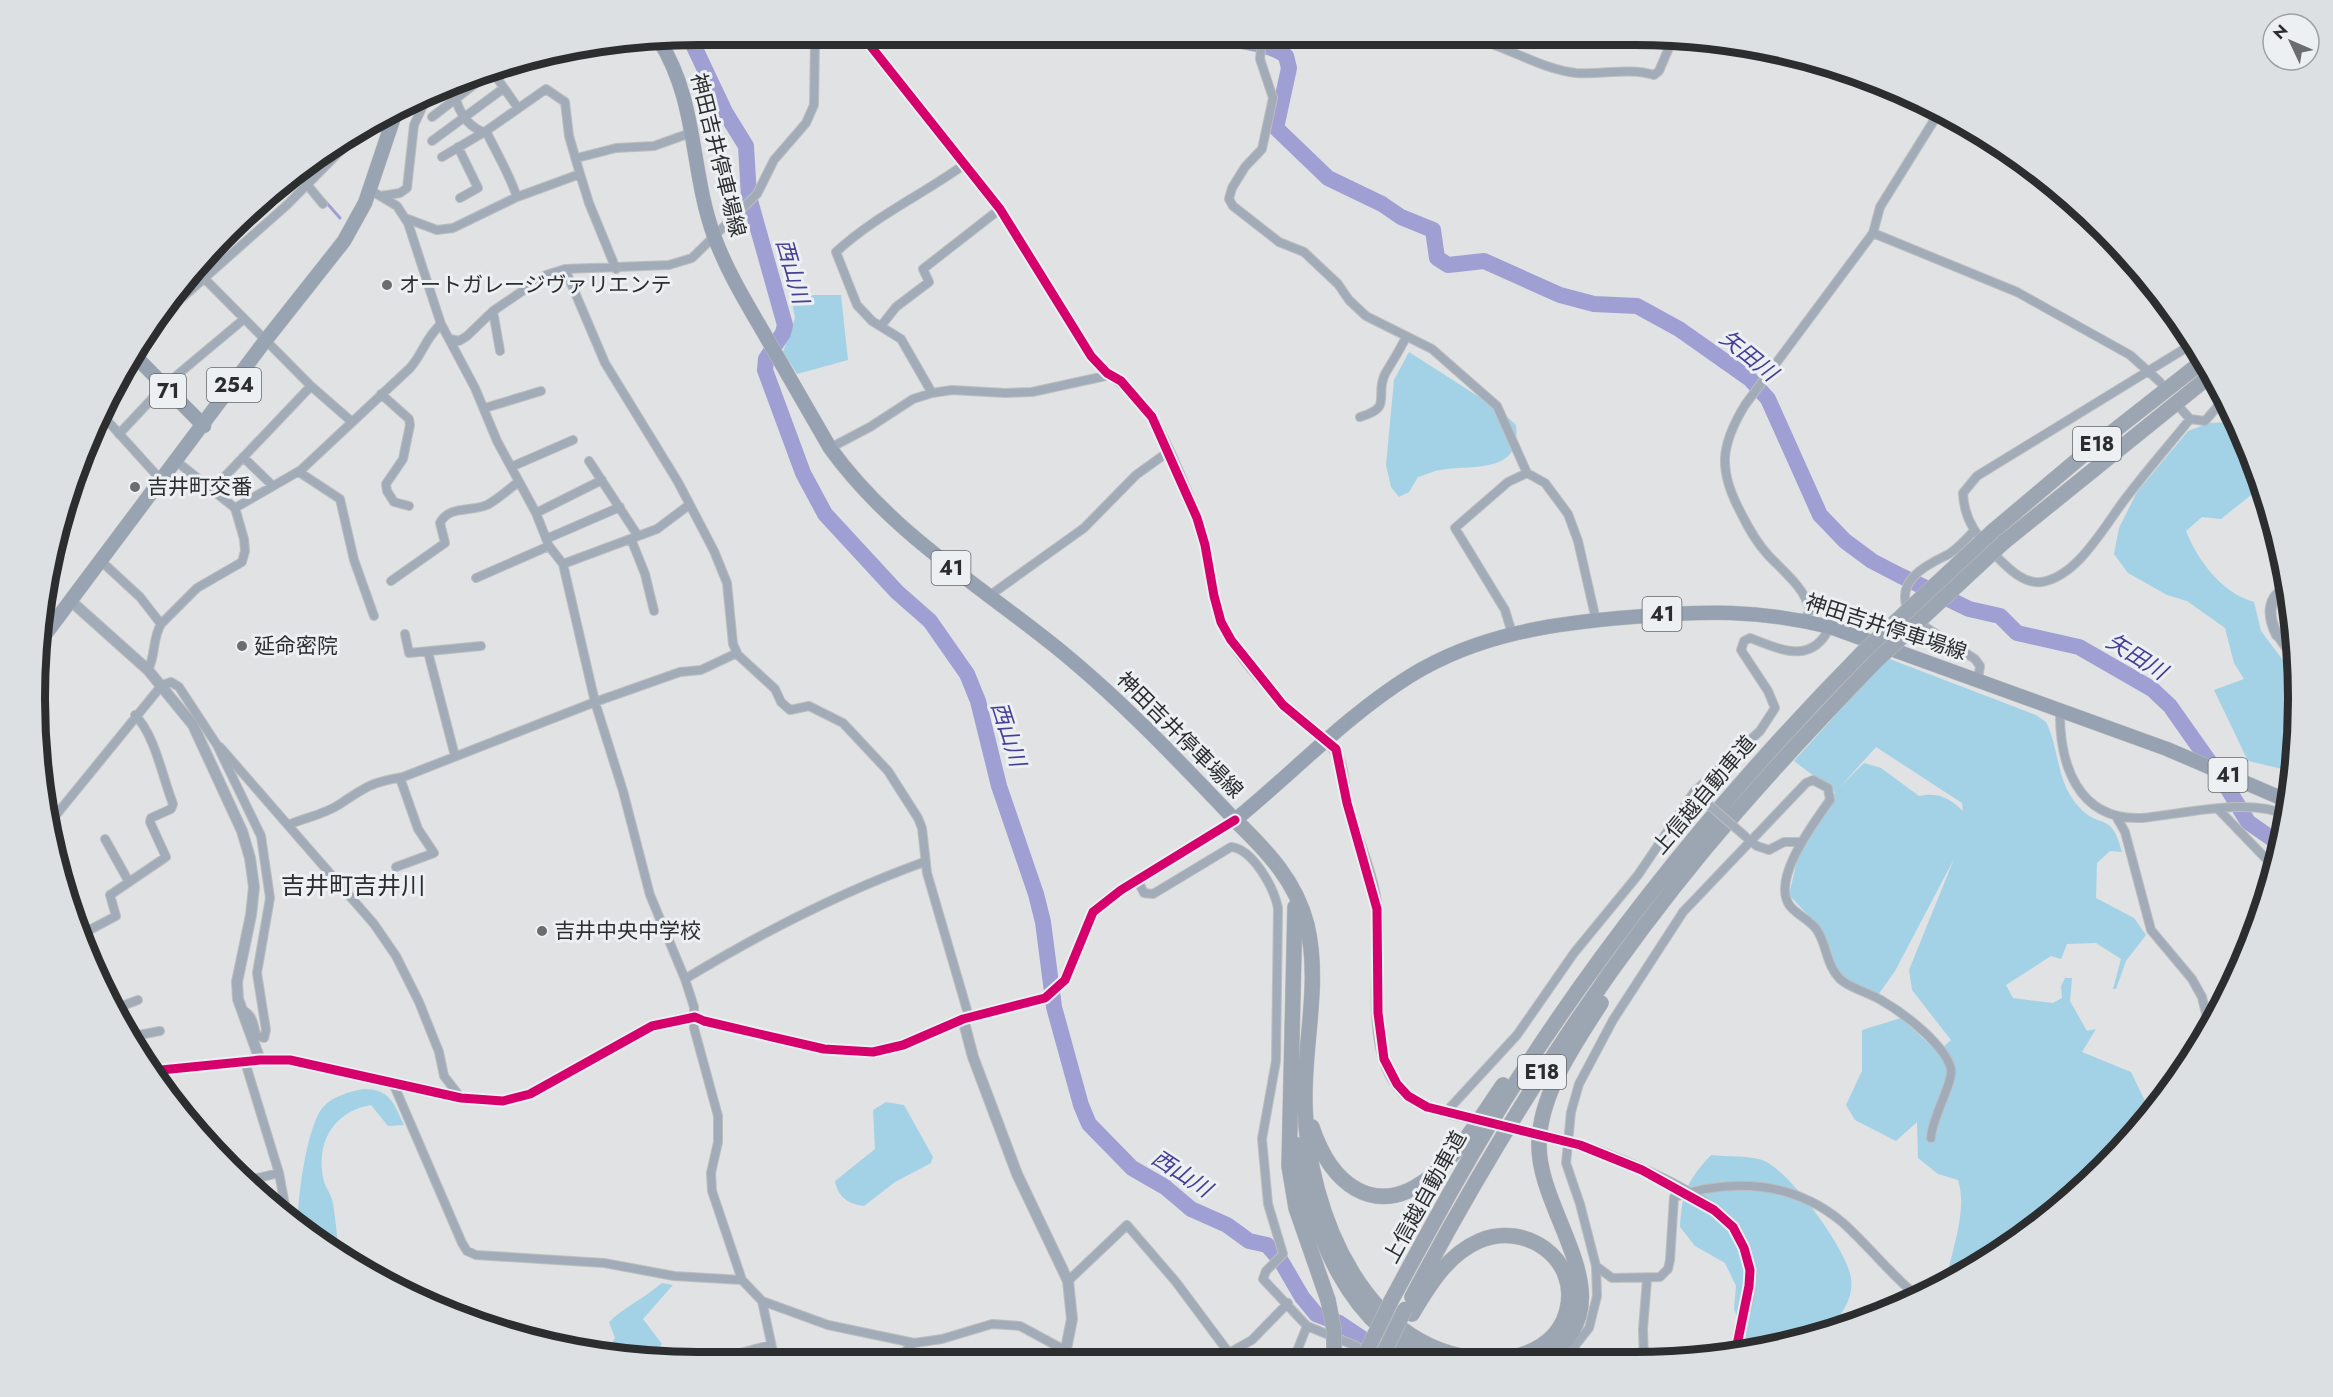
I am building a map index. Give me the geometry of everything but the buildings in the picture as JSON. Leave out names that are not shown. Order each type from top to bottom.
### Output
[{"type":"highway","name":"254","points":[[49,630],[204,426],[265,341],[344,241],[375,193],[390,123]]},
{"type":"highway","name":"上信越自動車道","points":[[1366,1352],[1391,1301],[1464,1168],[1526,1066],[1646,897],[1735,790],[1868,658],[2091,449],[2197,367]]},
{"type":"highway","name":"上信越自動車道","points":[[1998,537],[2205,380]]},
{"type":"highway","name":"上信越自動車道","points":[[1385,1352],[1409,1312],[1467,1195],[1540,1075],[1618,962],[1703,851],[1868,658]]},
{"type":"highway","points":[[1235,820],[1273,858],[1288,880],[1304,915],[1311,954],[1305,1085],[1310,1158],[1330,1226],[1359,1284],[1373,1302],[1401,1328],[1448,1352]]},
{"type":"highway","points":[[1555,1352],[1575,1327],[1581,1297],[1576,1261],[1549,1194],[1540,1161],[1540,1126],[1544,1110],[1563,1066],[1589,1021],[1703,851]]},
{"type":"highway","points":[[1288,880],[1295,906],[1296,937],[1287,1144],[1292,1187],[1303,1231],[1328,1300],[1334,1330],[1334,1352]]},
{"type":"highway","points":[[1305,1085],[1315,1137],[1339,1176],[1362,1192],[1375,1196],[1403,1193],[1418,1186],[1433,1175],[1456,1150],[1609,940],[1646,897]]},
{"type":"highway","points":[[1289,1114],[1311,1209],[1338,1272],[1361,1306],[1388,1332],[1419,1352]]},
{"type":"highway","points":[[1391,1352],[1409,1312],[1450,1261],[1479,1240],[1512,1235],[1540,1243],[1552,1253],[1567,1279],[1568,1301],[1563,1322],[1545,1344],[1528,1352]]},
{"type":"main road","name":"神田吉井停車場線","points":[[663,46],[683,92],[714,236],[734,282],[830,448],[863,490],[895,523],[1061,651],[1110,693],[1235,820],[1375,700],[1411,675],[1466,647],[1512,633],[1596,620],[1721,610],[1804,621],[1830,627],[2167,749],[2280,797]]},
{"type":"main road","name":"71","points":[[140,361],[204,426]]},
{"type":"street","points":[[450,339],[459,341],[467,336],[493,311],[546,275],[565,269],[616,269],[681,263],[692,258],[757,194],[774,160],[806,123],[814,105],[815,45]]},
{"type":"street","points":[[870,45],[1000,209],[1091,356],[1110,375],[1121,381],[1152,417],[1197,518],[1221,622],[1231,640],[1283,705],[1336,749],[1347,803],[1377,909],[1378,1013],[1384,1059],[1397,1084],[1408,1096],[1427,1107],[1570,1142],[1642,1170],[1714,1210],[1733,1227],[1744,1248],[1750,1270],[1737,1343]]},
{"type":"street","points":[[1261,45],[1260,59],[1273,98],[1262,149],[1245,167],[1232,188],[1229,199],[1233,206],[1279,242],[1304,252],[1338,284],[1349,300],[1366,316],[1432,349],[1497,406],[1527,473],[1545,483],[1568,514],[1578,541],[1596,620]]},
{"type":"street","points":[[1495,45],[1558,69],[1605,74],[1639,70],[1654,75],[1659,71],[1670,46]]},
{"type":"street","points":[[499,77],[519,108]]},
{"type":"street","points":[[432,117],[473,86]]},
{"type":"street","points":[[432,141],[504,88]]},
{"type":"street","points":[[442,157],[484,132],[546,89],[565,102],[569,136],[580,174],[589,203],[616,269]]},
{"type":"street","points":[[454,93],[454,100],[465,118],[475,129],[484,132],[506,166],[517,197]]},
{"type":"street","points":[[375,193],[400,193],[407,188],[414,125],[423,106]]},
{"type":"street","points":[[1804,621],[1810,610],[1806,595],[1756,542],[1729,490],[1724,464],[1725,447],[1732,425],[1745,405],[1873,233],[1880,207],[1935,118]]},
{"type":"street","points":[[577,158],[616,148],[654,146],[693,132]]},
{"type":"street","points":[[458,147],[478,188],[460,198]]},
{"type":"street","points":[[185,295],[337,154]]},
{"type":"street","points":[[932,393],[901,339],[872,321],[857,305],[836,252],[861,228],[930,189],[965,164]]},
{"type":"street","points":[[405,218],[437,230],[453,228],[517,197],[580,174]]},
{"type":"street","points":[[302,179],[323,204]]},
{"type":"street","points":[[375,193],[397,206],[405,218],[441,324],[485,408],[497,441],[536,513],[548,542],[563,564],[595,702],[623,791],[650,895],[686,979],[695,1017],[694,1028],[718,1116],[719,1130],[711,1173],[712,1191],[742,1280],[762,1301],[828,1325],[914,1344],[942,1339],[979,1327],[1006,1324],[1020,1326],[1071,1352]]},
{"type":"street","points":[[881,326],[896,307],[928,282],[923,268],[1000,209]]},
{"type":"street","points":[[1873,233],[2017,292],[2130,355],[2160,382]]},
{"type":"street","points":[[565,269],[605,363],[714,551],[727,583],[737,652],[775,689],[781,702],[790,710],[809,706],[843,723],[888,771],[918,818],[922,828],[924,862],[966,1018],[973,1057],[1017,1174],[1068,1281],[1072,1319],[1064,1352]]},
{"type":"street","points":[[201,275],[311,386],[351,421]]},
{"type":"street","points":[[493,311],[500,351]]},
{"type":"street","points":[[119,434],[164,387],[244,319]]},
{"type":"street","points":[[235,508],[299,471],[410,368],[418,358],[427,337],[441,324]]},
{"type":"street","points":[[1360,417],[1376,412],[1383,402],[1385,375],[1406,337]]},
{"type":"street","points":[[2186,348],[1977,476],[1963,493],[1963,507],[1973,532],[2007,568],[2022,578],[2039,582],[2055,578],[2068,569],[2094,543],[2128,495],[2190,419]]},
{"type":"street","points":[[830,448],[870,427],[913,399],[932,393],[952,390],[1032,392],[1110,375]]},
{"type":"street","points":[[212,490],[311,386]]},
{"type":"street","points":[[485,408],[541,391]]},
{"type":"street","points":[[381,394],[409,419],[410,425],[403,459],[387,484],[387,491],[394,502],[409,506]]},
{"type":"street","points":[[2182,410],[2190,419],[2205,421],[2219,405]]},
{"type":"street","points":[[107,420],[161,480]]},
{"type":"street","points":[[511,466],[573,440]]},
{"type":"street","points":[[989,596],[1084,528],[1136,475],[1168,452]]},
{"type":"street","points":[[243,457],[273,486]]},
{"type":"street","points":[[148,670],[152,662],[154,636],[161,624],[197,588],[242,562],[245,551],[235,508],[176,461]]},
{"type":"street","points":[[590,461],[620,507],[634,537],[654,611]]},
{"type":"street","points":[[299,471],[340,499],[354,560],[374,616]]},
{"type":"street","points":[[1512,633],[1505,610],[1455,528],[1508,482],[1527,473]]},
{"type":"street","points":[[536,513],[602,480]]},
{"type":"street","points":[[391,581],[445,543],[440,523],[443,517],[459,510],[485,506],[519,482]]},
{"type":"street","points":[[563,564],[657,530],[689,505]]},
{"type":"street","points":[[476,578],[620,507]]},
{"type":"street","points":[[1973,532],[1946,556],[1933,560],[1914,575],[1904,603],[1908,611],[1927,630],[1975,659],[1980,666],[1978,680]]},
{"type":"street","points":[[101,561],[140,597],[161,624]]},
{"type":"street","points":[[2279,594],[2273,598],[2269,611],[2270,622],[2286,648]]},
{"type":"street","points":[[72,602],[148,670],[194,725],[238,821],[250,858],[254,887],[251,915],[237,982],[240,1010],[260,1060]]},
{"type":"street","points":[[1446,1112],[1517,1035],[1574,953],[1638,875],[1697,794],[1760,731],[1775,708],[1768,691],[1742,650],[1744,641],[1750,638],[1785,651],[1806,650],[1824,638],[1830,627]]},
{"type":"street","points":[[405,634],[409,653],[481,646]]},
{"type":"street","points":[[428,652],[455,756]]},
{"type":"street","points":[[288,825],[339,805],[349,796],[376,782],[400,778],[595,702],[680,672],[701,670],[737,652]]},
{"type":"street","points":[[56,814],[135,714],[162,685],[171,682],[179,687],[217,745],[261,836],[268,878],[269,909],[256,973],[266,1030],[264,1038],[256,1035],[247,1012],[240,1010]]},
{"type":"street","points":[[2060,709],[2060,735],[2073,780],[2096,807],[2116,816],[2142,818],[2250,805],[2278,810]]},
{"type":"street","points":[[88,931],[116,916],[110,896],[166,857],[150,822],[151,818],[171,809],[173,804],[151,736],[135,714]]},
{"type":"street","points":[[217,745],[374,924],[396,956],[419,1002],[439,1052],[444,1076],[461,1098]]},
{"type":"street","points":[[396,867],[434,853],[418,829],[400,778]]},
{"type":"street","points":[[1570,1352],[1588,1328],[1597,1296],[1596,1266],[1580,1204],[1566,1163],[1570,1142],[1571,1112],[1580,1084],[1613,1020],[1683,912],[1749,839],[1806,783],[1813,780],[1828,788],[1830,800],[1799,842],[1787,881],[1785,897],[1790,906],[1815,927],[1822,939],[1832,969],[1842,980],[1884,1002],[1912,1022],[1941,1052],[1951,1069],[1951,1078],[1939,1106],[1931,1138]]},
{"type":"street","points":[[1697,794],[1749,839],[1769,850],[1784,842],[1799,842]]},
{"type":"street","points":[[2219,810],[2268,860]]},
{"type":"street","points":[[2116,816],[2125,832],[2151,930],[2192,979],[2202,997],[2206,1014]]},
{"type":"street","points":[[162,1071],[260,1060],[290,1060],[461,1098],[503,1101],[518,1098],[637,1032],[660,1023],[695,1017],[824,1049],[860,1053],[903,1045],[966,1018],[1045,998],[1056,990],[1073,965],[1086,925],[1093,912],[1121,890],[1138,882],[1235,820]]},
{"type":"street","points":[[105,839],[129,882]]},
{"type":"street","points":[[1138,882],[1144,893],[1153,894],[1231,847],[1245,853],[1275,891],[1278,908],[1276,1061],[1262,1148],[1268,1204],[1283,1254],[1266,1271],[1263,1279],[1288,1303],[1307,1326],[1365,1352]]},
{"type":"street","points":[[686,979],[762,933],[795,921],[891,874],[924,862]]},
{"type":"street","points":[[122,1006],[138,1000]]},
{"type":"street","points":[[139,1035],[160,1031]]},
{"type":"street","points":[[245,1062],[279,1173],[285,1204]]},
{"type":"street","points":[[393,1083],[466,1251],[484,1256],[604,1263],[674,1276],[742,1280]]},
{"type":"street","points":[[255,1179],[279,1173]]},
{"type":"street","points":[[1596,1266],[1612,1278],[1660,1277],[1668,1269],[1674,1197],[1702,1188],[1757,1184],[1790,1192],[1817,1204],[1842,1222],[1911,1290]]},
{"type":"street","points":[[1068,1281],[1127,1225],[1176,1282],[1227,1352]]},
{"type":"street","points":[[1644,1352],[1647,1279]]},
{"type":"street","points":[[762,1301],[772,1352]]},
{"type":"street","points":[[1230,1352],[1252,1340],[1288,1303]]},
{"type":"street","points":[[1297,1352],[1307,1326]]},
{"type":"street","points":[[905,1352],[914,1344]]},
{"type":"street","points":[[744,1352],[770,1345]]},
{"type":"shaded area","points":[[813,295],[841,295],[848,360],[797,374],[783,352],[795,318],[792,302]]},
{"type":"shaded area","points":[[1409,352],[1501,411],[1516,425],[1516,441],[1511,452],[1503,460],[1493,464],[1437,471],[1418,477],[1409,492],[1399,497],[1391,487],[1386,465],[1394,380]]},
{"type":"shaded area","points":[[2227,422],[2254,492],[2221,519],[2202,517],[2186,531],[2197,553],[2212,574],[2242,598],[2254,602],[2261,631],[2287,666],[2287,741],[2284,769],[2248,761],[2214,690],[2244,679],[2234,663],[2225,628],[2187,601],[2167,595],[2128,573],[2114,554],[2119,528],[2137,492],[2188,431],[2209,423]]},
{"type":"shaded area","points":[[1887,658],[2036,715],[2046,722],[2062,778],[2072,799],[2087,815],[2110,826],[2118,839],[2122,852],[2110,851],[2097,863],[2096,898],[2134,918],[2146,935],[2126,961],[2116,989],[2113,989],[2121,959],[2096,943],[2067,944],[2061,959],[2051,956],[2006,985],[2013,998],[2053,1003],[2062,998],[2061,986],[2065,978],[2072,978],[2070,1001],[2087,1031],[2096,1029],[2082,1052],[2131,1072],[2148,1103],[2097,1161],[2065,1190],[1998,1242],[1949,1271],[1960,1218],[1961,1192],[1958,1180],[1938,1174],[1918,1158],[1917,1122],[1896,1141],[1855,1120],[1846,1105],[1862,1071],[1862,1030],[1901,1018],[1938,1052],[1951,1040],[1912,990],[1909,970],[1954,859],[1895,971],[1878,995],[1843,978],[1834,968],[1821,929],[1789,895],[1801,843],[1835,792],[1794,761]],"holes":[[[1876,747],[1962,803],[1963,811],[1943,797],[1919,796],[1881,768],[1864,763],[1840,787]]]},
{"type":"shaded area","points":[[363,1089],[385,1094],[390,1098],[404,1125],[388,1126],[371,1105],[347,1114],[331,1130],[322,1151],[322,1164],[323,1177],[332,1200],[338,1244],[298,1215],[299,1199],[308,1145],[318,1115],[324,1106],[347,1093]]},
{"type":"shaded area","points":[[886,1102],[904,1105],[933,1157],[931,1163],[895,1182],[864,1206],[853,1204],[841,1195],[835,1181],[875,1149],[873,1110]]},
{"type":"shaded area","points":[[1711,1155],[1743,1157],[1762,1160],[1787,1178],[1815,1212],[1847,1265],[1851,1278],[1850,1293],[1845,1307],[1836,1320],[1804,1330],[1748,1341],[1734,1309],[1736,1286],[1725,1263],[1695,1246],[1680,1227],[1684,1196],[1696,1172]]},
{"type":"shaded area","points":[[662,1283],[673,1285],[643,1319],[662,1344],[657,1351],[610,1346],[615,1338],[609,1322]]},
{"type":"waterway","name":"西山川","points":[[693,45],[725,112],[746,146],[749,197],[785,325],[783,333],[766,359],[765,370],[803,473],[825,514],[897,592],[930,621],[967,674],[978,701],[999,786],[1036,894],[1043,922],[1054,1007],[1081,1105],[1089,1124],[1132,1168],[1165,1187],[1191,1209],[1227,1225],[1249,1241],[1267,1245],[1281,1261],[1302,1297],[1316,1314],[1339,1323],[1382,1352]]},
{"type":"waterway","name":"矢田川","points":[[1260,45],[1286,56],[1289,68],[1276,128],[1328,178],[1382,204],[1401,217],[1433,230],[1437,258],[1448,265],[1484,261],[1560,295],[1594,304],[1637,306],[1679,329],[1750,379],[1768,399],[1820,515],[1845,541],[1872,561],[1969,609],[2000,616],[2017,633],[2079,647],[2152,689],[2170,706],[2225,784],[2248,822],[2272,839]]},
{"type":"waterway","points":[[325,201],[340,218]]},
{"type":"cycle path","points":[[870,45],[1000,209],[1091,356],[1107,373],[1121,381],[1152,417],[1197,518],[1221,622],[1231,640],[1283,705],[1336,749],[1347,803],[1377,909],[1378,1013],[1384,1059],[1397,1084],[1408,1096],[1427,1107],[1580,1145],[1642,1170],[1714,1210],[1733,1227],[1744,1248],[1750,1270],[1737,1343]]},
{"type":"cycle path","points":[[161,1070],[260,1060],[290,1060],[461,1098],[503,1101],[530,1094],[652,1026],[695,1017],[824,1049],[873,1052],[903,1045],[963,1019],[1045,998],[1065,980],[1093,912],[1121,890],[1235,820]]},
{"type":"place","name":"オートガレージヴァリエンテ","points":[[387,285]]},
{"type":"place","name":"吉井町交番","points":[[135,487]]},
{"type":"place","name":"延命密院","points":[[242,646]]},
{"type":"place","name":"吉井中央中学校","points":[[542,931]]},
{"type":"district","name":"吉井町吉井川","points":[[353,885]]}]
